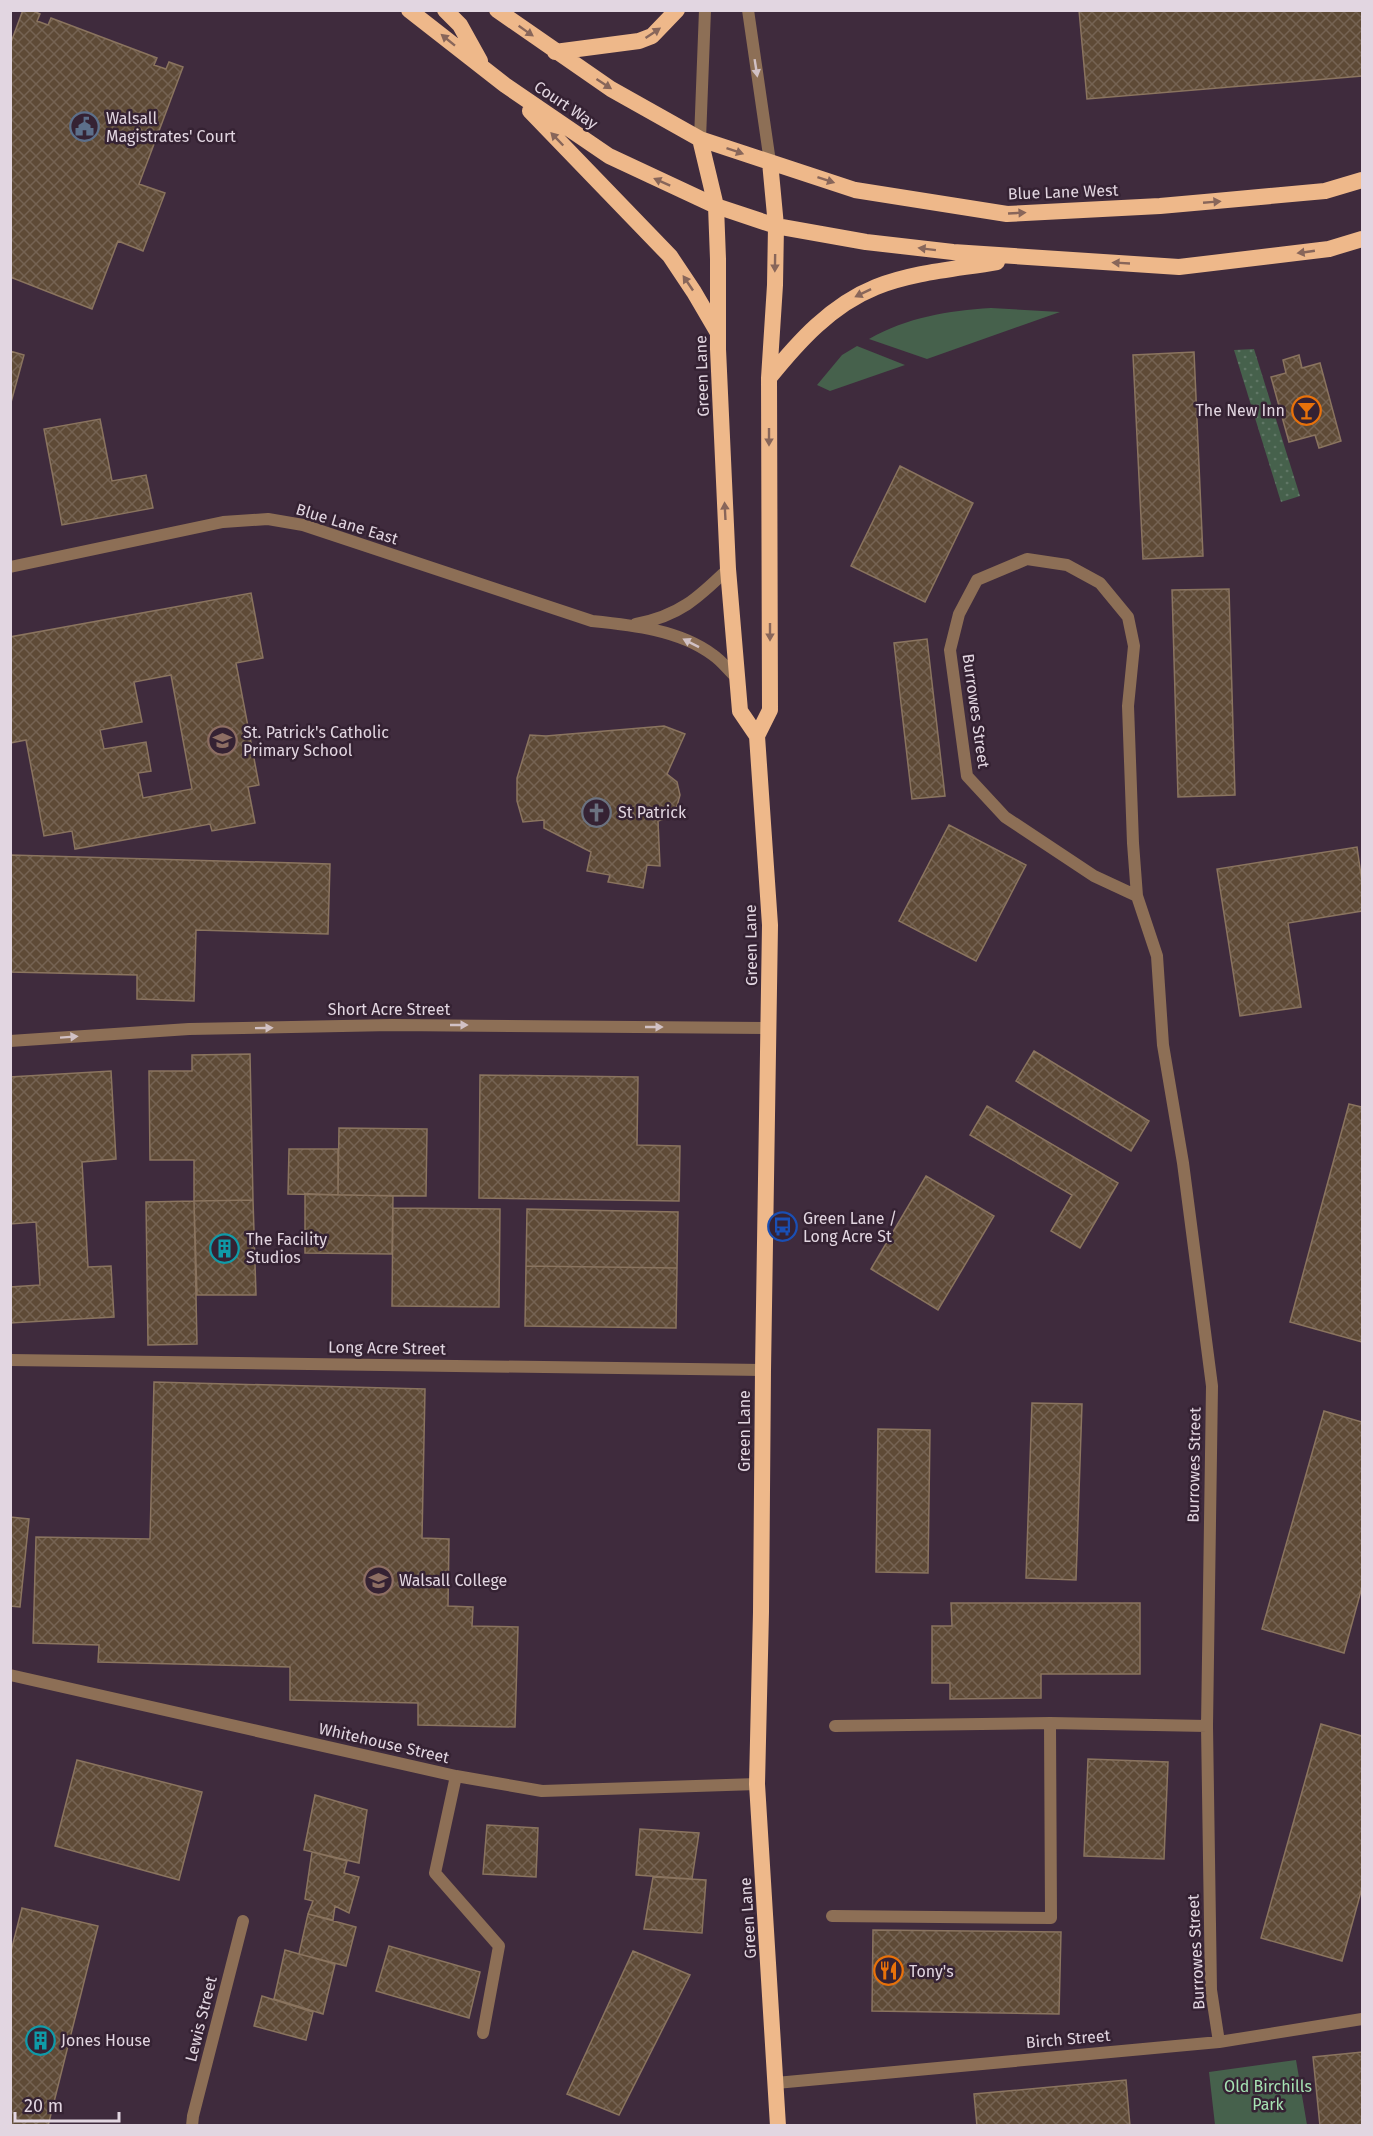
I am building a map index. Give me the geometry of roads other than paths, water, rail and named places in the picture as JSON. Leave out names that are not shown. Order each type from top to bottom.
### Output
[{"type":"highway","name":"Court Way","points":[[409,10],[505,85],[609,156],[716,206]]},
{"type":"highway","points":[[446,10],[460,26],[483,68]]},
{"type":"highway","points":[[497,10],[611,89],[700,139]]},
{"type":"highway","points":[[555,52],[639,41],[652,36],[676,10]]},
{"type":"highway","points":[[505,85],[670,256],[718,333]]},
{"type":"highway","name":"Blue Lane West","points":[[700,139],[855,190],[1007,214],[1182,204],[1325,190],[1362,180]]},
{"type":"highway","name":"Green Lane","points":[[700,139],[716,206],[718,333],[728,569],[737,678],[740,711],[757,736],[770,926],[757,1785],[778,2126]]},
{"type":"highway","name":"Green Lane","points":[[757,736],[770,710],[769,378],[776,226],[770,162]]},
{"type":"highway","points":[[716,206],[776,226],[866,242],[1022,258],[1179,267],[1329,249],[1362,239]]},
{"type":"highway","points":[[769,378],[819,323],[852,298],[874,288],[918,275],[1022,258]]},
{"type":"street","name":"Green Lane","points":[[700,139],[705,10]]},
{"type":"street","name":"Green Lane","points":[[748,10],[770,162]]},
{"type":"street","name":"Blue Lane East","points":[[10,567],[223,522],[268,519],[303,525],[592,621],[632,625],[684,639],[713,655],[737,678]]},
{"type":"street","name":"Burrowes Street","points":[[1137,896],[1094,876],[1005,817],[967,777],[950,651],[959,614],[977,580],[1027,559],[1066,565],[1100,583],[1128,617],[1134,646],[1128,706],[1132,843],[1137,896],[1157,956],[1162,1045],[1183,1163],[1212,1386],[1207,1726],[1211,1990],[1219,2042]]},
{"type":"street","name":"Blue Lane East","points":[[632,625],[658,620],[687,606],[728,569]]},
{"type":"street","name":"Short Acre Street","points":[[10,1041],[189,1029],[392,1025],[769,1028]]},
{"type":"street","name":"Long Acre Street","points":[[10,1360],[763,1370]]},
{"type":"street","name":"Whitehouse Street","points":[[10,1675],[456,1776],[542,1791],[757,1785]]},
{"type":"street","points":[[835,1726],[1050,1723],[1207,1726]]},
{"type":"street","points":[[832,1916],[1051,1918],[1050,1723]]},
{"type":"street","points":[[456,1776],[435,1873],[499,1946],[483,2033]]},
{"type":"street","name":"Lewis Street","points":[[192,2126],[243,1922]]},
{"type":"street","name":"Birch Street","points":[[776,2083],[1219,2042],[1362,2019]]},
{"type":"place","name":"Walsall Magistrates' Court","points":[[85,127]]},
{"type":"place","name":"The New Inn","points":[[1306,410]]},
{"type":"place","name":"St. Patrick's Catholic Primary School","points":[[222,741]]},
{"type":"place","name":"St Patrick","points":[[597,812]]},
{"type":"place","name":"Green Lane / Long Acre St","points":[[782,1227]]},
{"type":"place","name":"The Facility Studios","points":[[225,1248]]},
{"type":"place","name":"Walsall College","points":[[378,1580]]},
{"type":"place","name":"Tony's","points":[[888,1971]]},
{"type":"place","name":"Jones House","points":[[40,2040]]},
{"type":"park label","name":"Old Birchills Park","points":[[1268,2095]]}]
